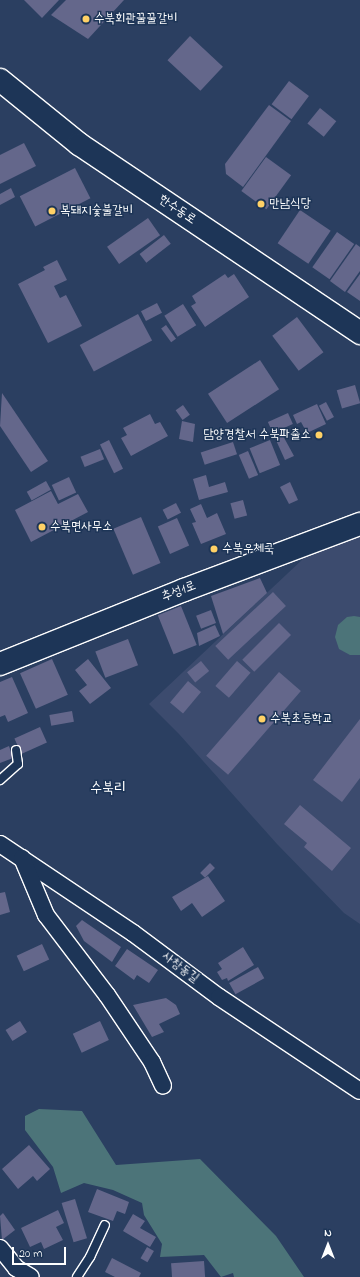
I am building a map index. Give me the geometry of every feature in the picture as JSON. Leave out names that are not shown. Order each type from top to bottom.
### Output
[{"type":"street","name":"한수동로","points":[[0,80],[79,144],[360,333]]},
{"type":"street","name":"추성1로","points":[[0,664],[184,590],[360,524]]},
{"type":"street","name":"사창동길","points":[[0,844],[133,933],[219,997],[360,1091]]},
{"type":"street","points":[[22,858],[46,915],[107,995],[152,1062],[163,1086]]},
{"type":"street","points":[[0,1248],[16,1268],[31,1277]]},
{"type":"lane","points":[[0,780],[18,764],[16,750]]},
{"type":"lane","points":[[77,1277],[90,1257],[105,1225]]},
{"type":"shaded area","name":"수북초등학교","points":[[360,536],[360,924],[344,913],[277,844],[179,734],[149,704],[304,558]]},
{"type":"green space","points":[[347,617],[360,617],[360,655],[350,655],[339,649],[335,637],[338,625]]},
{"type":"green space","points":[[39,1109],[82,1111],[116,1165],[200,1159],[276,1236],[304,1277],[234,1277],[233,1273],[221,1277],[204,1255],[160,1257],[162,1244],[144,1215],[142,1203],[113,1190],[84,1183],[61,1193],[53,1167],[25,1130],[25,1116]]},
{"type":"building","points":[[24,0],[59,0],[42,18]]},
{"type":"building","points":[[66,0],[124,0],[88,39],[51,15]]},
{"type":"building","points":[[190,36],[223,67],[200,91],[167,60]]},
{"type":"building","points":[[289,81],[309,96],[292,119],[272,104]]},
{"type":"building","points":[[269,105],[291,121],[243,187],[226,174],[225,164]]},
{"type":"building","points":[[320,108],[336,121],[324,137],[307,124]]},
{"type":"building","points":[[24,143],[36,166],[0,184],[0,155]]},
{"type":"building","points":[[266,157],[291,175],[266,209],[241,191]]},
{"type":"building","points":[[75,168],[90,198],[35,226],[20,196]]},
{"type":"building","points":[[11,188],[15,197],[0,205],[0,194]]},
{"type":"building","points":[[300,210],[331,231],[308,264],[278,243]]},
{"type":"building","points":[[148,218],[160,235],[119,264],[107,247]]},
{"type":"building","points":[[337,232],[354,244],[330,279],[312,267]]},
{"type":"building","points":[[164,235],[171,244],[146,263],[140,254]]},
{"type":"building","points":[[356,244],[360,247],[360,271],[345,292],[330,281]]},
{"type":"building","points":[[57,260],[67,280],[54,286],[60,298],[66,295],[82,326],[48,343],[18,284],[45,270],[43,267]]},
{"type":"building","points":[[225,274],[228,278],[234,274],[249,297],[205,327],[191,306],[196,303],[192,296]]},
{"type":"building","points":[[360,274],[360,301],[347,292]]},
{"type":"building","points":[[157,303],[162,313],[146,321],[141,311]]},
{"type":"building","points":[[183,304],[196,325],[178,337],[164,316]]},
{"type":"building","points":[[138,314],[152,340],[94,371],[80,345]]},
{"type":"building","points":[[297,317],[323,352],[299,371],[272,336]]},
{"type":"building","points":[[166,325],[176,339],[171,342],[161,329]]},
{"type":"building","points":[[260,360],[279,389],[227,423],[208,394]]},
{"type":"building","points":[[355,385],[360,403],[342,409],[337,390]]},
{"type":"building","points":[[2,393],[48,461],[31,472],[0,426]]},
{"type":"building","points":[[326,402],[334,417],[327,421],[319,406]]},
{"type":"building","points":[[317,404],[326,424],[307,433],[301,422],[297,424],[293,415]]},
{"type":"building","points":[[183,405],[190,415],[183,420],[176,410]]},
{"type":"building","points":[[288,413],[293,424],[273,433],[268,422]]},
{"type":"building","points":[[150,414],[155,424],[160,422],[168,436],[131,456],[121,438],[127,435],[123,428]]},
{"type":"building","points":[[182,421],[195,424],[193,442],[179,439]]},
{"type":"building","points":[[282,434],[294,456],[285,460],[275,438]]},
{"type":"building","points":[[109,440],[123,469],[114,473],[100,444]]},
{"type":"building","points":[[270,440],[280,465],[260,473],[250,448]]},
{"type":"building","points":[[233,442],[237,454],[205,465],[201,453]]},
{"type":"building","points":[[100,449],[104,459],[85,467],[81,457]]},
{"type":"building","points":[[248,451],[258,475],[249,479],[239,455]]},
{"type":"building","points":[[206,475],[209,487],[225,482],[228,492],[199,500],[193,479]]},
{"type":"building","points":[[69,477],[76,492],[59,500],[52,485]]},
{"type":"building","points":[[46,481],[51,490],[32,500],[27,492]]},
{"type":"building","points":[[290,482],[298,500],[289,504],[280,487]]},
{"type":"building","name":"수북면사무소","points":[[51,491],[58,504],[78,494],[88,512],[31,542],[15,510]]},
{"type":"building","points":[[243,500],[247,515],[235,519],[230,503]]},
{"type":"building","points":[[176,503],[181,513],[168,520],[163,510]]},
{"type":"building","points":[[201,504],[207,518],[217,513],[226,534],[201,544],[192,523],[196,522],[190,509]]},
{"type":"building","points":[[141,517],[161,563],[133,575],[113,529]]},
{"type":"building","points":[[177,518],[189,545],[170,554],[158,527]]},
{"type":"building","points":[[260,578],[267,593],[223,634],[211,596]]},
{"type":"building","points":[[273,592],[286,606],[228,660],[215,646]]},
{"type":"building","points":[[181,606],[197,645],[174,654],[158,615]]},
{"type":"building","points":[[211,610],[216,623],[201,629],[196,616]]},
{"type":"building","points":[[279,623],[291,635],[254,672],[242,660]]},
{"type":"building","points":[[215,625],[220,636],[199,646],[197,633]]},
{"type":"building","points":[[128,639],[138,665],[105,678],[95,652]]},
{"type":"building","points":[[52,659],[68,695],[36,709],[20,673]]},
{"type":"building","points":[[88,659],[111,688],[90,704],[79,691],[87,685],[75,670]]},
{"type":"building","points":[[201,661],[209,671],[195,682],[187,672]]},
{"type":"building","points":[[237,661],[251,673],[229,698],[215,686]]},
{"type":"building","points":[[279,672],[301,691],[228,775],[206,756]]},
{"type":"building","points":[[12,677],[28,713],[8,722],[5,715],[0,717],[0,682]]},
{"type":"building","points":[[188,681],[201,692],[183,713],[170,702]]},
{"type":"building","points":[[72,711],[74,722],[51,726],[49,715]]},
{"type":"building","name":"수북초등학교","points":[[360,719],[360,778],[342,802],[313,780]]},
{"type":"building","points":[[40,727],[47,743],[21,754],[14,738]]},
{"type":"building","points":[[9,746],[13,758],[0,763],[0,750]]},
{"type":"building","points":[[300,805],[351,848],[332,871],[304,847],[307,843],[284,824]]},
{"type":"building","points":[[210,863],[215,868],[205,878],[200,873]]},
{"type":"building","points":[[208,876],[225,901],[202,917],[192,903],[181,911],[172,897]]},
{"type":"building","points":[[5,892],[10,912],[0,915],[0,893]]},
{"type":"building","points":[[82,920],[121,947],[112,962],[84,941],[76,926]]},
{"type":"building","points":[[42,944],[49,959],[24,971],[17,956]]},
{"type":"building","points":[[243,947],[254,965],[228,981],[227,978],[222,980],[217,972],[222,969],[218,963]]},
{"type":"building","points":[[127,949],[158,970],[149,983],[137,975],[134,980],[115,966]]},
{"type":"building","points":[[258,967],[264,978],[235,994],[229,983]]},
{"type":"building","points":[[166,998],[176,1005],[180,1014],[159,1024],[164,1032],[152,1037],[133,1005]]},
{"type":"building","points":[[20,1021],[27,1032],[12,1041],[6,1030]]},
{"type":"building","points":[[100,1021],[109,1040],[82,1053],[73,1034]]},
{"type":"building","points":[[29,1145],[50,1169],[37,1181],[33,1176],[18,1189],[2,1169]]},
{"type":"building","points":[[97,1189],[129,1202],[125,1214],[117,1211],[113,1221],[88,1212]]},
{"type":"building","points":[[75,1199],[87,1238],[74,1242],[62,1203]]},
{"type":"building","points":[[58,1210],[64,1223],[56,1227],[63,1240],[44,1249],[41,1242],[30,1247],[21,1228]]},
{"type":"building","points":[[3,1213],[15,1230],[2,1240],[0,1216]]},
{"type":"building","points":[[133,1214],[145,1221],[140,1228],[156,1237],[150,1247],[123,1231]]},
{"type":"building","points":[[147,1247],[154,1251],[147,1262],[141,1258]]},
{"type":"building","points":[[112,1258],[141,1273],[139,1277],[115,1277],[105,1272]]},
{"type":"building","points":[[204,1261],[205,1277],[172,1277],[171,1263]]},
{"type":"place","name":"수북회관꿀꿀갈비","points":[[86,19]]},
{"type":"place","name":"만남식당","points":[[261,204]]},
{"type":"place","name":"복돼지숯불갈비","points":[[52,211]]},
{"type":"place","name":"담양경찰서 수북파출소","points":[[319,435]]},
{"type":"place","name":"수북면사무소","points":[[42,527]]},
{"type":"place","name":"수북우체국","points":[[214,549]]},
{"type":"place","name":"수북초등학교","points":[[262,719]]},
{"type":"district","name":"수북리","points":[[108,789]]}]
